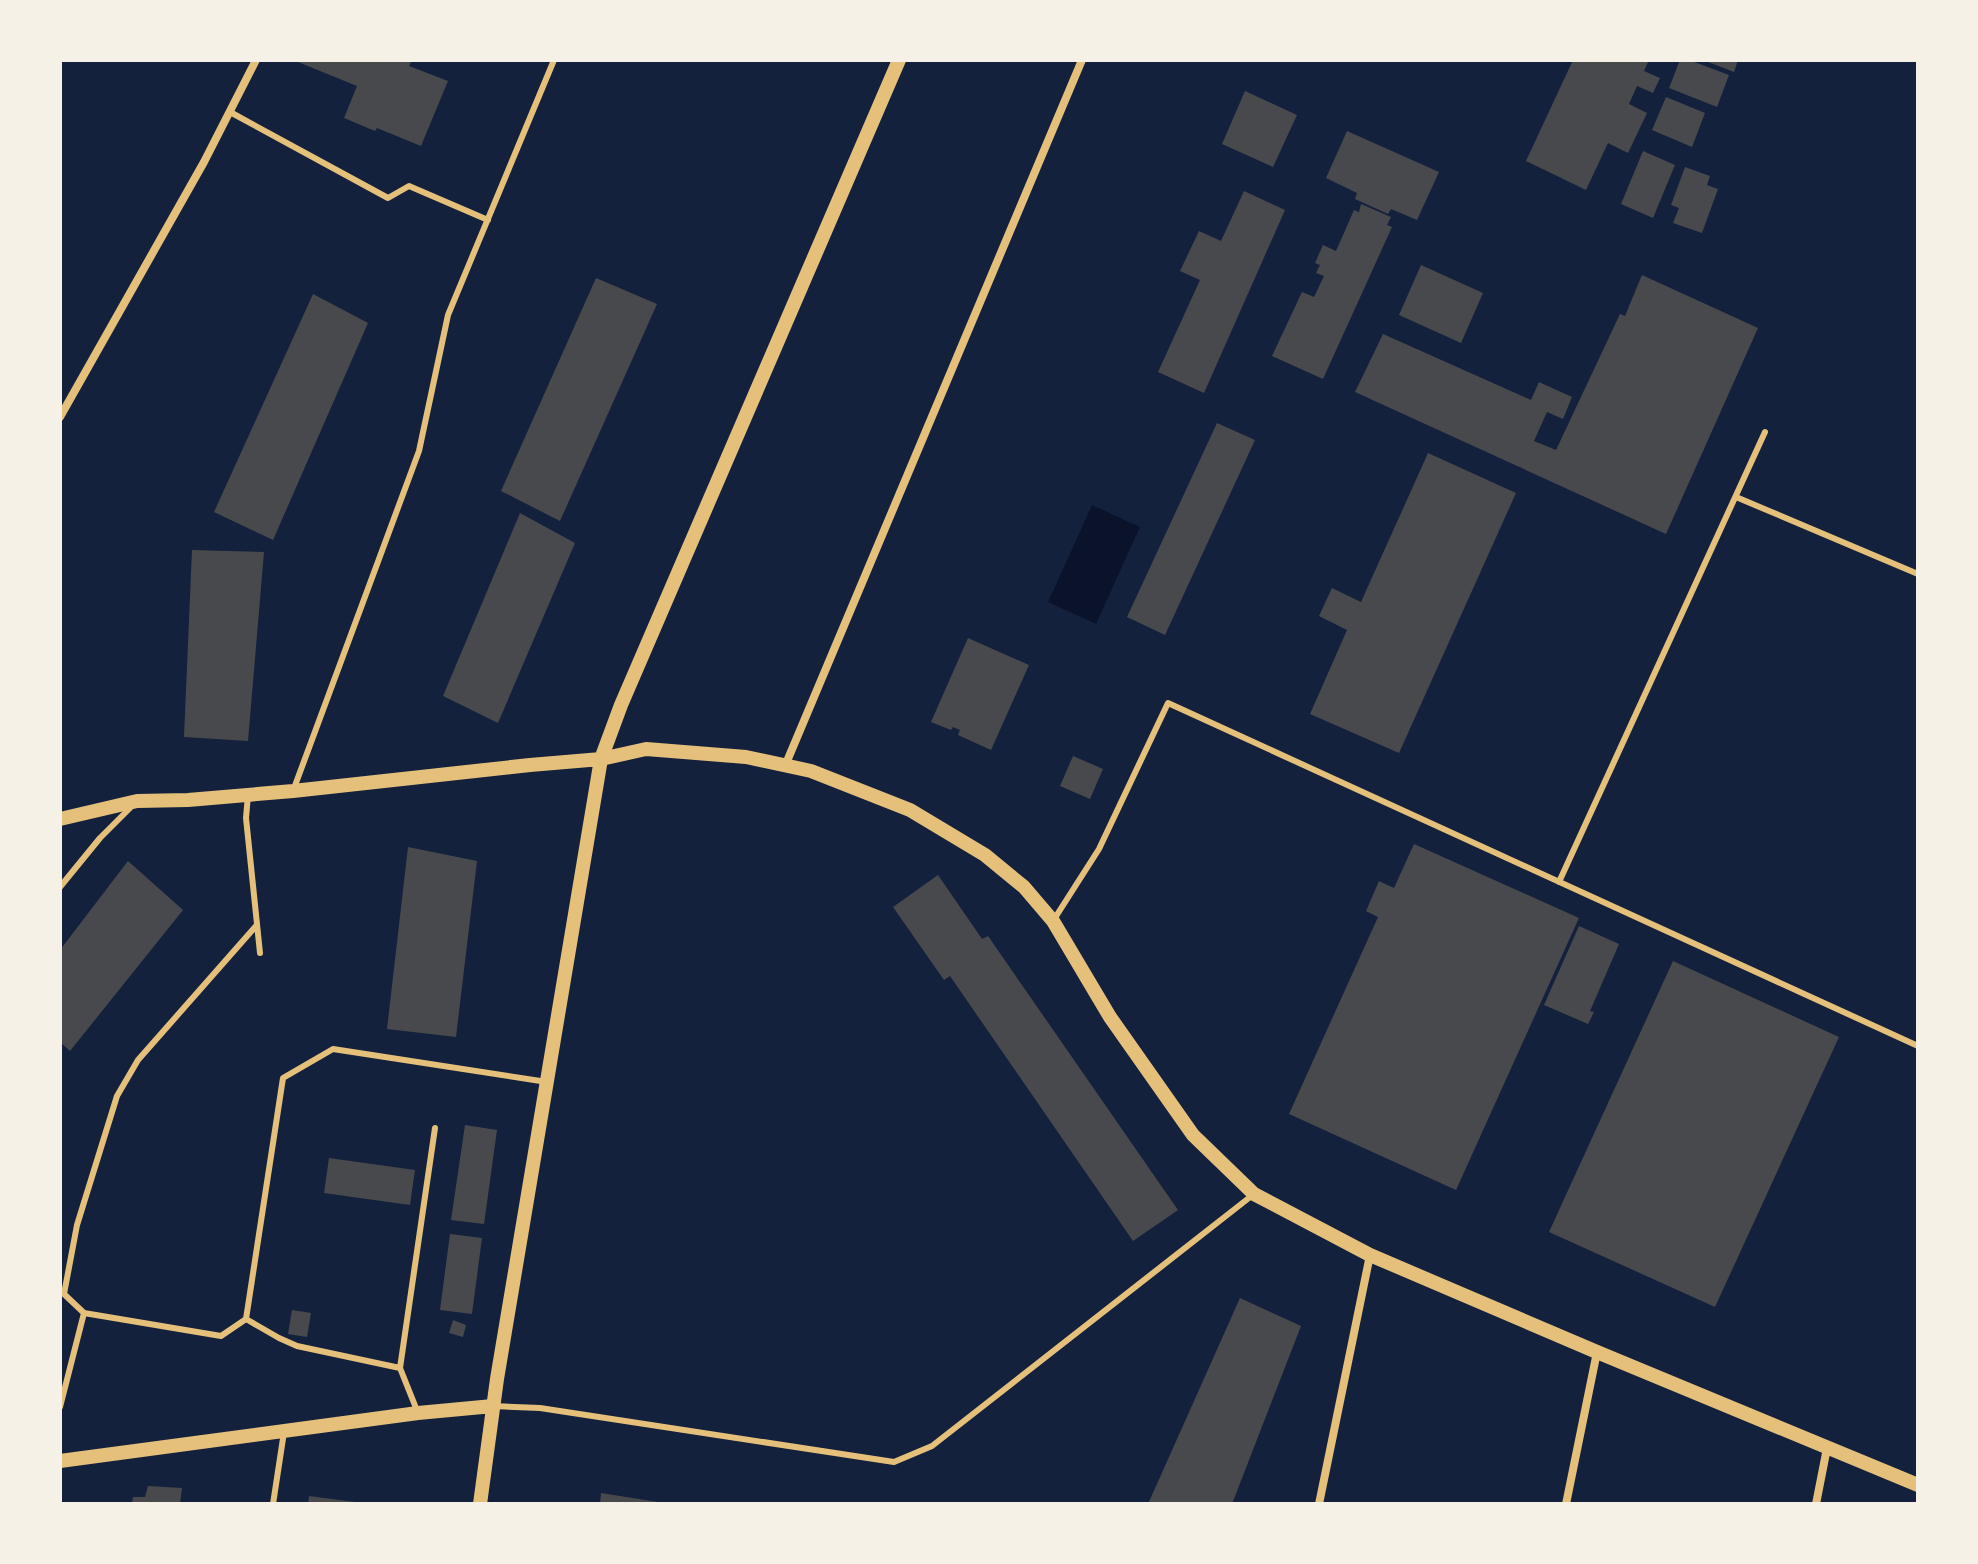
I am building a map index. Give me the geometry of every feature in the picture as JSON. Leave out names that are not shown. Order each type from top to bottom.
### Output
[{"type":"street","points":[[60,417],[204,162],[256,60]]},
{"type":"street","points":[[480,1504],[493,1406],[601,759],[621,705],[899,60]]},
{"type":"street","points":[[785,766],[1082,60]]},
{"type":"street","points":[[60,819],[137,801],[293,791],[601,759],[646,749],[746,757],[811,771],[910,810],[985,855],[1024,887],[1053,921],[1110,1017],[1193,1135],[1254,1194],[1370,1255],[1918,1485]]},
{"type":"street","points":[[1319,1504],[1370,1255]]},
{"type":"street","points":[[1566,1504],[1597,1352]]},
{"type":"street","points":[[60,1461],[418,1413],[493,1406]]},
{"type":"street","points":[[1816,1504],[1827,1448]]},
{"type":"lane","points":[[293,791],[419,451],[448,315],[554,60]]},
{"type":"lane","points":[[230,112],[388,198],[409,186],[488,220]]},
{"type":"lane","points":[[1559,882],[1765,432]]},
{"type":"lane","points":[[1736,497],[1918,574]]},
{"type":"lane","points":[[1053,921],[1099,849],[1168,703],[1918,1046]]},
{"type":"lane","points":[[248,795],[246,818],[260,953]]},
{"type":"lane","points":[[60,887],[100,838],[137,801]]},
{"type":"lane","points":[[256,926],[138,1060],[117,1096],[77,1225],[64,1294],[84,1313],[221,1336],[246,1319],[283,1078],[333,1049],[547,1082]]},
{"type":"lane","points":[[418,1413],[400,1368],[435,1128]]},
{"type":"lane","points":[[493,1406],[540,1408],[894,1462],[932,1446],[1254,1194]]},
{"type":"lane","points":[[60,1407],[84,1313]]},
{"type":"lane","points":[[246,1319],[297,1346],[400,1368]]},
{"type":"lane","points":[[273,1504],[284,1431]]},
{"type":"water","points":[[1092,505],[1140,527],[1096,624],[1048,602]]},
{"type":"building","points":[[293,60],[412,60],[409,66],[448,81],[421,146],[344,118],[357,86]]},
{"type":"building","points":[[1573,60],[1649,60],[1644,71],[1660,78],[1653,93],[1637,86],[1629,104],[1647,113],[1628,153],[1608,143],[1586,190],[1526,161]]},
{"type":"building","points":[[1680,60],[1689,60],[1729,75],[1717,107],[1669,88]]},
{"type":"building","points":[[1703,60],[1738,60],[1734,72]]},
{"type":"building","points":[[1245,91],[1297,115],[1273,167],[1222,144]]},
{"type":"building","points":[[1666,97],[1705,113],[1692,147],[1652,130]]},
{"type":"building","points":[[1347,131],[1439,172],[1417,220],[1391,209],[1388,214],[1355,199],[1357,193],[1326,178]]},
{"type":"building","points":[[1643,151],[1675,165],[1653,218],[1621,204]]},
{"type":"building","points":[[1685,167],[1710,176],[1707,185],[1718,189],[1702,233],[1673,223],[1679,208],[1671,205]]},
{"type":"building","points":[[1244,191],[1285,210],[1204,393],[1158,372],[1200,280],[1180,271],[1199,231],[1221,241]]},
{"type":"building","points":[[1361,204],[1391,217],[1387,225],[1392,227],[1323,379],[1272,356],[1302,292],[1314,297],[1324,276],[1316,273],[1320,265],[1315,263],[1323,245],[1336,251],[1354,210],[1359,212]]},
{"type":"building","points":[[1421,265],[1483,293],[1461,343],[1399,315]]},
{"type":"building","points":[[1642,275],[1758,328],[1666,534],[1355,392],[1383,334],[1531,400],[1539,382],[1572,397],[1563,419],[1547,412],[1534,441],[1556,450],[1620,314],[1625,316]]},
{"type":"building","points":[[596,278],[657,304],[560,521],[501,491]]},
{"type":"building","points":[[313,294],[368,323],[273,540],[214,512]]},
{"type":"building","points":[[1217,423],[1255,440],[1165,635],[1127,617]]},
{"type":"building","points":[[1428,453],[1516,493],[1399,753],[1310,714],[1347,630],[1319,616],[1332,588],[1361,602]]},
{"type":"building","points":[[520,513],[575,543],[498,723],[443,696]]},
{"type":"building","points":[[192,550],[264,552],[248,741],[184,737]]},
{"type":"building","points":[[968,638],[1029,665],[991,750],[958,735],[960,730],[931,722]]},
{"type":"building","points":[[1073,756],[1103,769],[1090,799],[1060,786]]},
{"type":"building","points":[[1414,844],[1579,918],[1456,1190],[1289,1114],[1378,917],[1366,911],[1379,881],[1394,888]]},
{"type":"building","points":[[408,847],[477,861],[456,1037],[387,1029]]},
{"type":"building","points":[[128,861],[183,910],[70,1051],[60,1042],[60,950]]},
{"type":"building","points":[[938,875],[982,939],[988,936],[1178,1210],[1133,1241],[950,976],[944,980],[893,907]]},
{"type":"building","points":[[1579,926],[1619,944],[1590,1011],[1594,1012],[1588,1024],[1544,1005]]},
{"type":"building","points":[[1673,961],[1839,1037],[1715,1307],[1549,1232]]},
{"type":"building","points":[[465,1125],[497,1130],[484,1224],[451,1220]]},
{"type":"building","points":[[329,1158],[415,1170],[410,1205],[324,1193]]},
{"type":"building","points":[[450,1234],[482,1238],[472,1314],[440,1310]]},
{"type":"building","points":[[1240,1298],[1301,1326],[1232,1504],[1148,1504]]},
{"type":"building","points":[[292,1310],[311,1313],[307,1337],[288,1334]]},
{"type":"building","points":[[453,1320],[466,1325],[463,1337],[449,1333]]},
{"type":"building","points":[[148,1486],[182,1488],[180,1504],[132,1504],[133,1497],[145,1497]]},
{"type":"building","points":[[601,1493],[658,1502],[658,1504],[600,1504]]},
{"type":"building","points":[[309,1496],[355,1502],[355,1504],[308,1504]]}]
